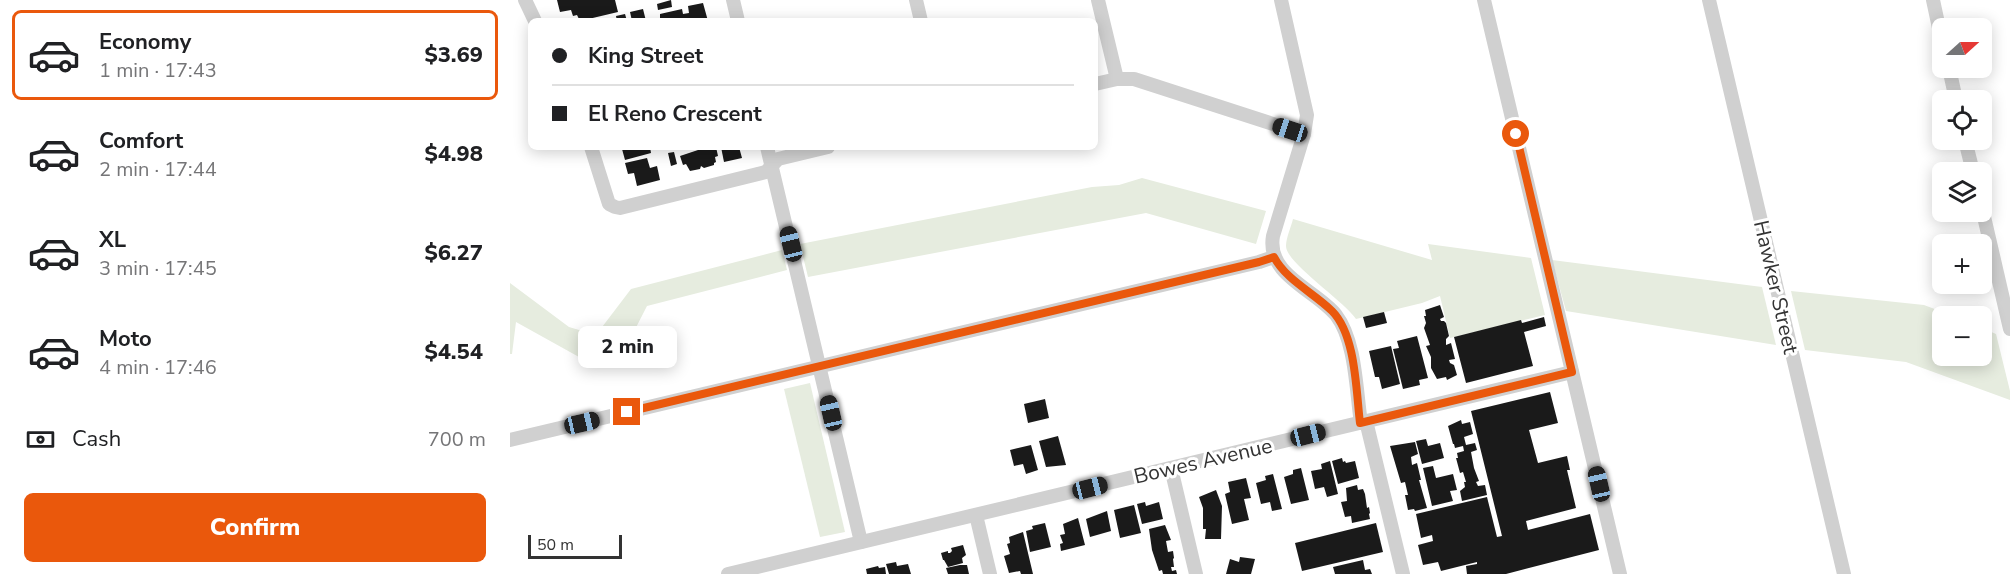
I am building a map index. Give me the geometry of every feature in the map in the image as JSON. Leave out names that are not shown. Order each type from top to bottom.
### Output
[{"type":"street","points":[[525,0],[534,18]]},
{"type":"street","points":[[733,0],[737,18]]},
{"type":"street","points":[[916,0],[920,18]]},
{"type":"street","points":[[1098,0],[1117,79]]},
{"type":"street","points":[[1281,0],[1307,115],[1304,134],[1272,243],[1274,257],[1281,267],[1328,306],[1340,320],[1346,333],[1403,574]]},
{"type":"street","points":[[1484,0],[1620,574]]},
{"type":"street","name":"Hawker Street","points":[[1708,0],[1844,574]]},
{"type":"street","points":[[1933,0],[1937,18]]},
{"type":"street","points":[[1098,83],[1127,78],[1304,134]]},
{"type":"street","points":[[592,150],[609,204],[615,207],[631,206],[766,172],[778,159],[816,150]]},
{"type":"street","points":[[768,150],[861,542]]},
{"type":"street","points":[[1985,222],[2010,329]]},
{"type":"street","points":[[510,440],[1274,257]]},
{"type":"street","name":"Bowes Avenue","points":[[728,574],[782,568],[861,542],[1572,372]]},
{"type":"street","points":[[1171,468],[1196,574]]},
{"type":"street","points":[[975,515],[990,574]]},
{"type":"shaded area","points":[[1142,178],[1266,211],[1256,244],[1146,213],[808,277],[800,244],[1092,187],[1119,185]]},
{"type":"shaded area","points":[[1293,219],[1432,260],[1428,244],[1531,258],[1545,315],[1450,338],[1440,296],[1422,303],[1356,319],[1288,253],[1286,243]]},
{"type":"shaded area","points":[[782,250],[787,270],[647,306],[626,347],[579,357],[516,322],[512,354],[510,354],[510,283],[569,327],[596,335],[631,289]]},
{"type":"shaded area","points":[[1552,260],[1762,287],[1776,345],[1566,311]]},
{"type":"shaded area","points":[[1791,291],[1924,305],[1932,308],[1932,366],[1992,366],[1992,332],[1996,334],[2010,391],[2010,400],[1906,362],[1805,350]]},
{"type":"shaded area","points":[[810,383],[845,532],[820,537],[784,389]]},
{"type":"building","points":[[557,0],[615,0],[618,12],[593,18],[578,18],[577,15],[573,16],[571,10],[560,12]]},
{"type":"building","points":[[671,0],[672,7],[658,10],[657,4]]},
{"type":"building","points":[[703,3],[707,18],[660,18],[660,14],[682,9],[683,14],[689,13],[688,6]]},
{"type":"building","points":[[643,9],[645,18],[631,18],[630,12]]},
{"type":"building","points":[[625,14],[626,18],[616,18],[616,16]]},
{"type":"building","points":[[622,150],[650,150],[651,153],[625,160]]},
{"type":"building","points":[[698,150],[717,150],[718,156],[715,157],[714,165],[704,168],[701,166],[700,169],[690,171],[686,164],[683,165],[680,156]]},
{"type":"building","points":[[722,150],[740,150],[742,158],[724,162]]},
{"type":"building","points":[[674,152],[677,164],[671,166],[668,153]]},
{"type":"building","points":[[647,158],[650,168],[657,166],[660,180],[637,186],[634,173],[628,174],[625,163]]},
{"type":"building","points":[[1440,305],[1444,317],[1440,319],[1446,323],[1449,336],[1446,339],[1446,345],[1451,343],[1455,359],[1449,360],[1454,365],[1457,375],[1447,380],[1446,377],[1437,379],[1431,368],[1431,357],[1426,346],[1430,345],[1424,328],[1425,310]]},
{"type":"building","points":[[1384,312],[1387,323],[1366,328],[1363,317]]},
{"type":"building","points":[[1544,317],[1546,326],[1524,332],[1533,366],[1466,383],[1454,337],[1521,320],[1522,323]]},
{"type":"building","points":[[1417,336],[1428,378],[1419,380],[1420,385],[1403,389],[1393,349],[1399,348],[1397,341]]},
{"type":"building","points":[[1391,346],[1400,384],[1382,389],[1379,377],[1375,377],[1369,351]]},
{"type":"building","points":[[1550,392],[1558,423],[1529,430],[1538,463],[1567,456],[1570,470],[1567,470],[1576,508],[1526,521],[1528,530],[1590,514],[1599,550],[1506,574],[1467,574],[1466,566],[1477,564],[1477,562],[1441,571],[1438,562],[1423,565],[1418,545],[1433,541],[1432,535],[1421,538],[1416,514],[1487,497],[1497,537],[1502,536],[1471,411]]},
{"type":"building","points":[[1045,399],[1049,418],[1028,423],[1024,404]]},
{"type":"building","points":[[1461,420],[1462,424],[1470,422],[1473,434],[1464,437],[1466,445],[1475,443],[1477,450],[1471,452],[1479,481],[1476,482],[1478,486],[1485,485],[1487,495],[1462,501],[1460,491],[1465,487],[1464,482],[1466,482],[1463,472],[1460,473],[1456,458],[1458,458],[1457,453],[1464,451],[1463,446],[1455,448],[1448,426]]},
{"type":"building","points":[[1058,436],[1066,465],[1046,467],[1039,441]]},
{"type":"building","points":[[1426,439],[1428,446],[1440,443],[1444,458],[1422,464],[1416,441]]},
{"type":"building","points":[[1415,442],[1418,454],[1411,457],[1412,465],[1417,463],[1427,508],[1415,511],[1414,509],[1408,510],[1405,482],[1401,483],[1390,446]]},
{"type":"building","points":[[1031,445],[1038,470],[1026,474],[1023,464],[1014,466],[1010,450]]},
{"type":"building","points":[[1342,458],[1346,463],[1355,461],[1359,478],[1338,484],[1332,461]]},
{"type":"building","points":[[1330,461],[1338,494],[1327,497],[1324,487],[1315,489],[1311,471],[1322,469],[1321,464]]},
{"type":"building","points":[[1433,466],[1436,478],[1453,474],[1457,490],[1450,491],[1453,501],[1432,506],[1423,468]]},
{"type":"building","points":[[1301,468],[1309,500],[1291,504],[1284,477],[1293,474],[1293,470]]},
{"type":"building","points":[[1273,474],[1282,509],[1272,511],[1270,502],[1261,504],[1256,483],[1266,480],[1265,476]]},
{"type":"building","points":[[1246,478],[1251,498],[1244,499],[1249,520],[1232,524],[1225,494],[1230,492],[1228,482]]},
{"type":"building","points":[[1357,485],[1358,490],[1363,489],[1365,494],[1370,519],[1352,523],[1351,516],[1345,517],[1341,502],[1347,501],[1346,488]]},
{"type":"building","points":[[1216,490],[1222,506],[1221,539],[1205,539],[1203,508],[1199,497]]},
{"type":"building","points":[[1145,502],[1146,506],[1159,502],[1163,519],[1142,524],[1137,504]]},
{"type":"building","points":[[1134,505],[1141,533],[1120,538],[1114,510]]},
{"type":"building","points":[[1107,511],[1111,531],[1090,537],[1086,519]]},
{"type":"building","points":[[1078,518],[1085,545],[1061,551],[1060,544],[1063,543],[1060,535],[1065,534],[1063,524]]},
{"type":"building","points":[[1045,523],[1051,547],[1030,552],[1026,531],[1033,529],[1032,526]]},
{"type":"building","points":[[1376,523],[1383,552],[1302,571],[1295,543]]},
{"type":"building","points":[[1165,525],[1171,540],[1166,541],[1168,552],[1173,551],[1174,558],[1174,567],[1171,567],[1172,571],[1176,570],[1177,574],[1163,574],[1162,570],[1159,571],[1152,550],[1149,529]]},
{"type":"building","points":[[1023,532],[1033,574],[1021,574],[1020,571],[1009,573],[1004,556],[1010,554],[1007,544],[1010,543],[1009,537]]},
{"type":"building","points":[[963,545],[966,555],[962,558],[963,563],[948,567],[941,553],[948,551],[950,553],[951,548]]},
{"type":"building","points":[[1240,557],[1255,559],[1251,574],[1226,574],[1230,559],[1239,562]]},
{"type":"building","points":[[1363,560],[1365,570],[1370,569],[1372,574],[1335,574],[1333,567]]},
{"type":"building","points":[[896,562],[897,566],[908,564],[911,574],[889,574],[886,564]]},
{"type":"building","points":[[967,565],[969,574],[948,574],[946,568]]},
{"type":"building","points":[[878,566],[879,568],[885,567],[886,574],[867,574],[866,569]]},
{"type":"route","points":[[627,412],[1274,257],[1287,273],[1335,313],[1344,327],[1357,383],[1360,423],[1572,372],[1516,134]]}]
